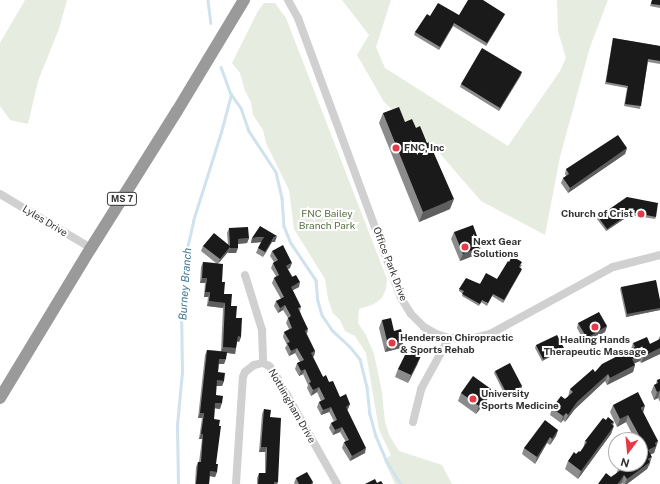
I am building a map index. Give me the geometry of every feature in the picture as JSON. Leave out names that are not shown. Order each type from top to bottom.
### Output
[{"type":"highway","name":"MS 7","points":[[0,398],[244,0]]},
{"type":"street","name":"Office Park Drive","points":[[288,0],[298,18],[402,298],[411,314],[424,326],[436,334],[449,338],[470,339],[490,334],[613,267],[660,255]]},
{"type":"street","name":"Lyles Drive","points":[[0,194],[91,248]]},
{"type":"street","points":[[245,275],[262,330],[263,363]]},
{"type":"street","points":[[413,422],[421,389],[449,338]]},
{"type":"street","name":"Nottiingham Drive","points":[[236,484],[243,377],[254,365],[263,363],[269,366],[274,372],[337,484]]},
{"type":"green space","points":[[25,0],[67,0],[59,29],[38,81],[28,124],[10,120],[0,106],[0,43]]},
{"type":"green space","points":[[342,0],[391,0],[376,47],[385,68],[508,146],[560,71],[566,58],[558,31],[557,0],[608,0],[590,47],[560,157],[545,235],[481,201],[436,149],[384,102],[357,55],[369,35]]},
{"type":"green space","name":"FNC Bailey Branch Park","points":[[264,3],[275,3],[286,18],[387,279],[386,289],[382,298],[374,304],[359,309],[358,323],[366,335],[374,354],[382,392],[385,422],[389,435],[399,451],[442,465],[452,484],[395,484],[384,460],[391,455],[379,430],[366,353],[355,336],[345,331],[340,320],[333,313],[328,299],[325,279],[294,229],[289,190],[266,143],[263,130],[253,115],[251,102],[245,91],[240,73],[232,63],[258,11]]},
{"type":"building","points":[[468,0],[483,0],[505,14],[487,43],[454,23],[440,47],[415,32],[427,14],[430,16],[438,3],[459,15]]},
{"type":"building","points":[[652,0],[660,0],[660,5],[651,4]]},
{"type":"building","points":[[613,38],[660,46],[660,61],[648,59],[641,106],[625,104],[628,86],[606,82]]},
{"type":"building","points":[[482,48],[522,72],[500,108],[461,84]]},
{"type":"building","points":[[399,107],[405,122],[412,119],[416,128],[420,126],[427,143],[429,142],[454,199],[423,212],[383,113]]},
{"type":"building","points":[[618,135],[627,148],[570,188],[563,178],[569,174],[566,169]]},
{"type":"building","points":[[627,197],[658,203],[656,217],[631,212],[607,229],[598,217]]},
{"type":"building","points":[[473,225],[481,247],[463,254],[454,232]]},
{"type":"building","points":[[260,226],[277,236],[274,237],[265,252],[258,248],[264,237],[252,238]]},
{"type":"building","points":[[248,227],[249,238],[238,239],[238,248],[230,247],[220,259],[203,246],[214,233],[230,246],[229,228]]},
{"type":"building","points":[[283,245],[292,263],[286,266],[292,277],[296,275],[300,282],[291,287],[301,307],[298,308],[308,329],[305,331],[315,351],[311,353],[323,377],[326,375],[329,382],[333,381],[340,397],[346,394],[350,404],[346,407],[366,448],[352,456],[344,442],[349,440],[342,427],[335,430],[331,423],[337,420],[331,407],[323,410],[319,402],[325,399],[319,387],[313,390],[309,383],[311,382],[305,369],[301,371],[297,363],[304,360],[297,348],[291,351],[287,343],[290,342],[284,332],[292,328],[288,318],[291,316],[285,305],[280,308],[276,301],[284,297],[274,278],[279,275],[273,263],[278,260],[272,251]]},
{"type":"building","points":[[512,256],[522,262],[519,267],[522,269],[504,300],[493,294],[488,303],[482,300],[480,304],[462,294],[464,291],[459,289],[466,278],[480,284],[486,273],[497,279]]},
{"type":"building","points":[[203,262],[223,264],[222,282],[225,282],[224,294],[232,294],[231,306],[237,306],[236,318],[242,318],[241,337],[238,336],[236,348],[223,347],[225,303],[209,301],[210,292],[205,292],[207,278],[202,278]]},
{"type":"building","points":[[656,280],[660,308],[627,314],[621,287]]},
{"type":"building","points":[[599,312],[607,326],[587,338],[578,323]]},
{"type":"building","points":[[391,318],[394,331],[401,329],[404,341],[388,345],[382,320]]},
{"type":"building","points":[[557,335],[564,348],[543,359],[536,345]]},
{"type":"building","points":[[647,337],[650,344],[660,339],[660,348],[644,356],[643,354],[632,359],[635,365],[610,378],[608,374],[577,402],[568,415],[566,413],[563,416],[552,408],[561,396],[565,399],[573,392],[570,389],[593,369],[595,372],[602,364],[635,347],[633,343]]},
{"type":"building","points":[[408,349],[421,356],[411,375],[398,369]]},
{"type":"building","points":[[207,350],[227,352],[226,359],[219,359],[218,372],[225,373],[224,381],[217,380],[216,395],[223,396],[222,403],[215,403],[214,419],[220,420],[219,426],[221,426],[216,464],[218,464],[217,472],[210,471],[209,484],[196,484],[198,462],[201,462],[203,434],[201,434],[204,413],[200,413]]},
{"type":"building","points":[[510,363],[522,386],[507,394],[495,371]]},
{"type":"building","points":[[473,376],[491,389],[479,406],[461,393]]},
{"type":"building","points":[[660,379],[660,391],[657,392],[654,385],[658,383],[657,380]]},
{"type":"building","points":[[638,392],[645,406],[641,408],[658,441],[655,443],[656,446],[648,450],[648,432],[637,432],[628,415],[620,419],[613,405]]},
{"type":"building","points":[[264,409],[271,410],[270,417],[281,418],[278,482],[274,482],[274,484],[258,484],[259,473],[266,473],[267,447],[261,447]]},
{"type":"building","points":[[608,417],[614,422],[611,424],[614,426],[608,432],[608,434],[581,471],[568,461],[574,452],[576,454],[579,451],[580,452],[587,442],[585,441],[603,418],[606,420]]},
{"type":"building","points":[[545,420],[558,430],[552,439],[550,437],[537,457],[524,448]]},
{"type":"building","points":[[648,450],[652,457],[648,459]]},
{"type":"building","points":[[307,472],[313,482],[311,484],[299,484],[296,478]]},
{"type":"building","points":[[618,472],[636,472],[627,479],[624,475],[618,484],[598,484],[606,473],[611,477]]},
{"type":"building","points":[[375,479],[377,483],[381,481],[383,484],[365,484]]},
{"type":"waterway","name":"Burney Branch","points":[[208,0],[211,23]]},
{"type":"waterway","points":[[221,67],[231,94],[241,108],[249,131],[276,172],[282,198],[284,226],[291,243],[316,280],[318,301],[322,315],[332,330],[360,359],[367,387],[370,414],[376,436],[387,462],[401,484]]},
{"type":"waterway","name":"Burney Branch","points":[[178,484],[177,425],[182,372],[181,305],[185,257],[193,221],[221,132],[231,94]]},
{"type":"place","name":"FNC, Inc","points":[[396,148]]},
{"type":"place","name":"Church of Crist","points":[[641,214]]},
{"type":"place","name":"Next Gear Solutions","points":[[465,247]]},
{"type":"place","name":"Healing Hands Therapeutic Massage","points":[[595,327]]},
{"type":"place","name":"Henderson Chiropractic & Sports Rehab","points":[[392,343]]},
{"type":"place","name":"University Sports Medicine","points":[[473,399]]}]
